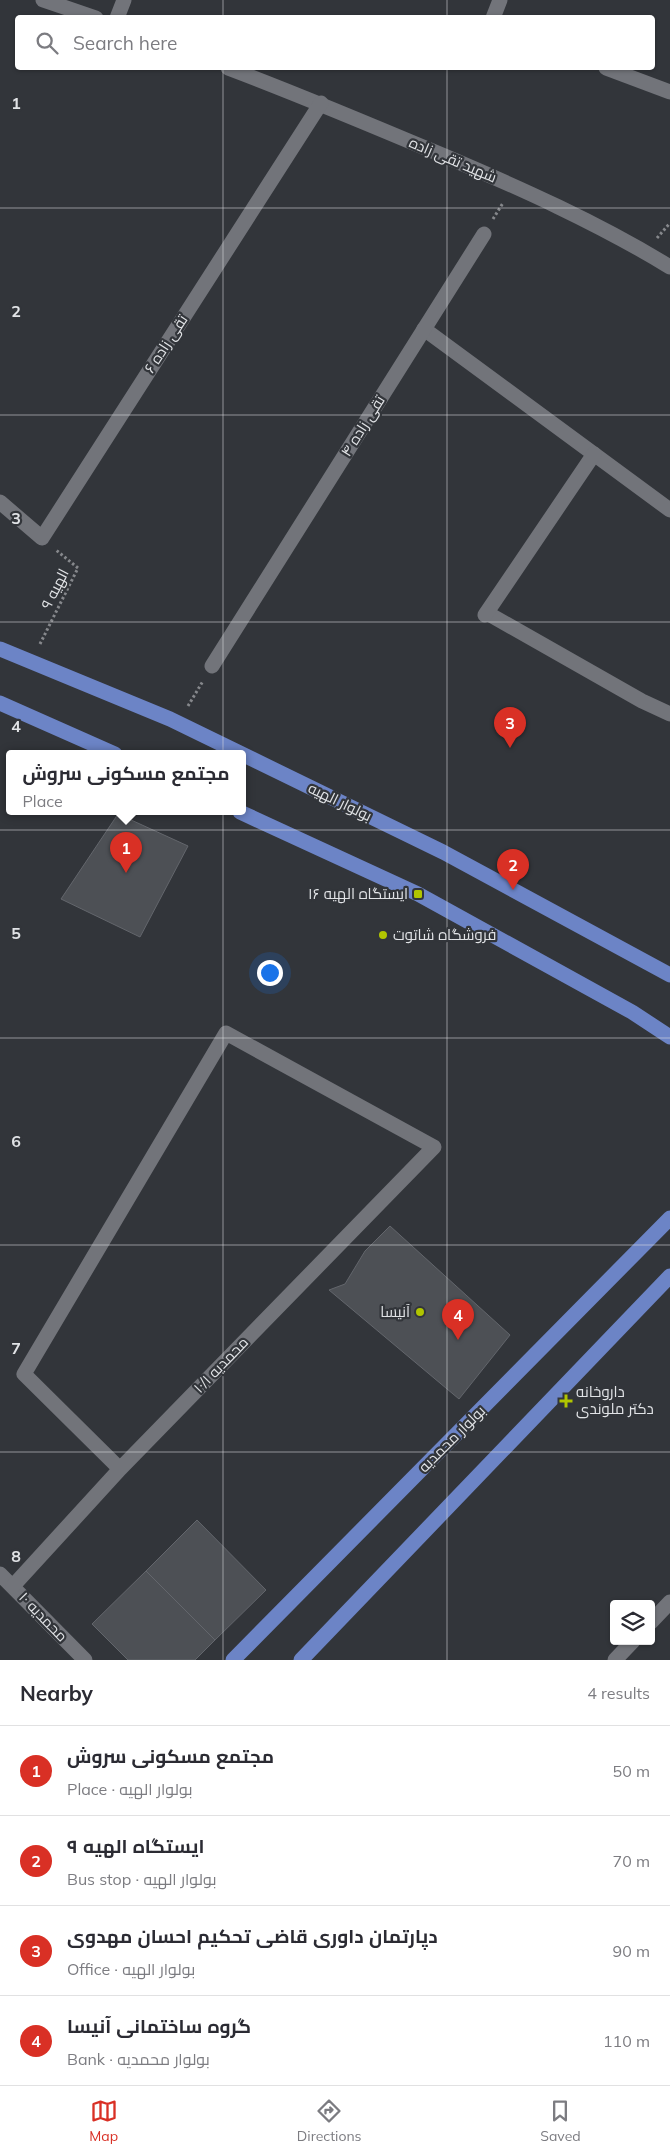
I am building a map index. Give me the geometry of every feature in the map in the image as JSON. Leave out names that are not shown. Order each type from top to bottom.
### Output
[{"type":"main road","name":"بولوار الهیه","points":[[0,649],[177,722],[234,750]]},
{"type":"main road","points":[[0,703],[106,750]]},
{"type":"main road","name":"بولوار الهیه","points":[[246,756],[443,852],[670,976]]},
{"type":"main road","points":[[246,815],[418,894],[632,1012],[670,1037]]},
{"type":"main road","name":"بولوار محمدیه","points":[[234,1660],[670,1218]]},
{"type":"main road","points":[[301,1660],[670,1276]]},
{"type":"street","points":[[43,0],[87,15]]},
{"type":"street","points":[[118,15],[124,0]]},
{"type":"street","points":[[494,15],[500,0]]},
{"type":"street","name":"شهید تقی زاده","points":[[233,70],[321,103],[514,186],[645,252],[670,267]]},
{"type":"street","points":[[611,70],[670,92]]},
{"type":"street","name":"تقی زاده ۶","points":[[42,538],[321,103]]},
{"type":"street","name":"تقی زاده ۴","points":[[212,666],[484,234]]},
{"type":"street","points":[[424,329],[670,510]]},
{"type":"street","points":[[594,454],[486,614],[670,714]]},
{"type":"street","points":[[0,502],[42,538]]},
{"type":"street","name":"محمدیه ۱۰/۱","points":[[13,1586],[120,1469],[434,1147],[226,1033],[24,1374],[120,1469]]},
{"type":"street","name":"محمدیه ۱۰","points":[[0,1574],[85,1660]]},
{"type":"street","points":[[655,1618],[670,1602]]},
{"type":"street","points":[[615,1660],[629,1645]]},
{"type":"path","points":[[484,234],[514,186]]},
{"type":"path","name":"الهیه ۹","points":[[30,662],[78,568],[42,538]]},
{"type":"path","points":[[177,722],[212,666]]},
{"type":"building","points":[[117,815],[188,846],[140,937],[61,899]]},
{"type":"building","name":"آنیسا","points":[[390,1226],[510,1335],[459,1399],[329,1290],[345,1284],[365,1251]]},
{"type":"building","points":[[197,1520],[266,1590],[215,1640],[146,1571]]},
{"type":"building","points":[[146,1571],[215,1640],[195,1660],[128,1660],[92,1624]]},
{"type":"place","name":"دپارتمان داوری قاضی تحکیم احسان مهدوی","points":[[510,748]]},
{"type":"place","name":"مجتمع مسکونی سروش","points":[[126,873]]},
{"type":"place","name":"ایستگاه الهیه ۹","points":[[513,890]]},
{"type":"place","name":"ایستگاه الهیه ۱۶","points":[[418,894]]},
{"type":"place","name":"فروشگاه شاتوت","points":[[383,935]]},
{"type":"place","name":"آنیسا","points":[[420,1312]]},
{"type":"place","name":"گروه ساختمانی آنیسا","points":[[458,1340]]},
{"type":"place","name":"داروخانه دکتر ملوندی","points":[[566,1401]]}]
